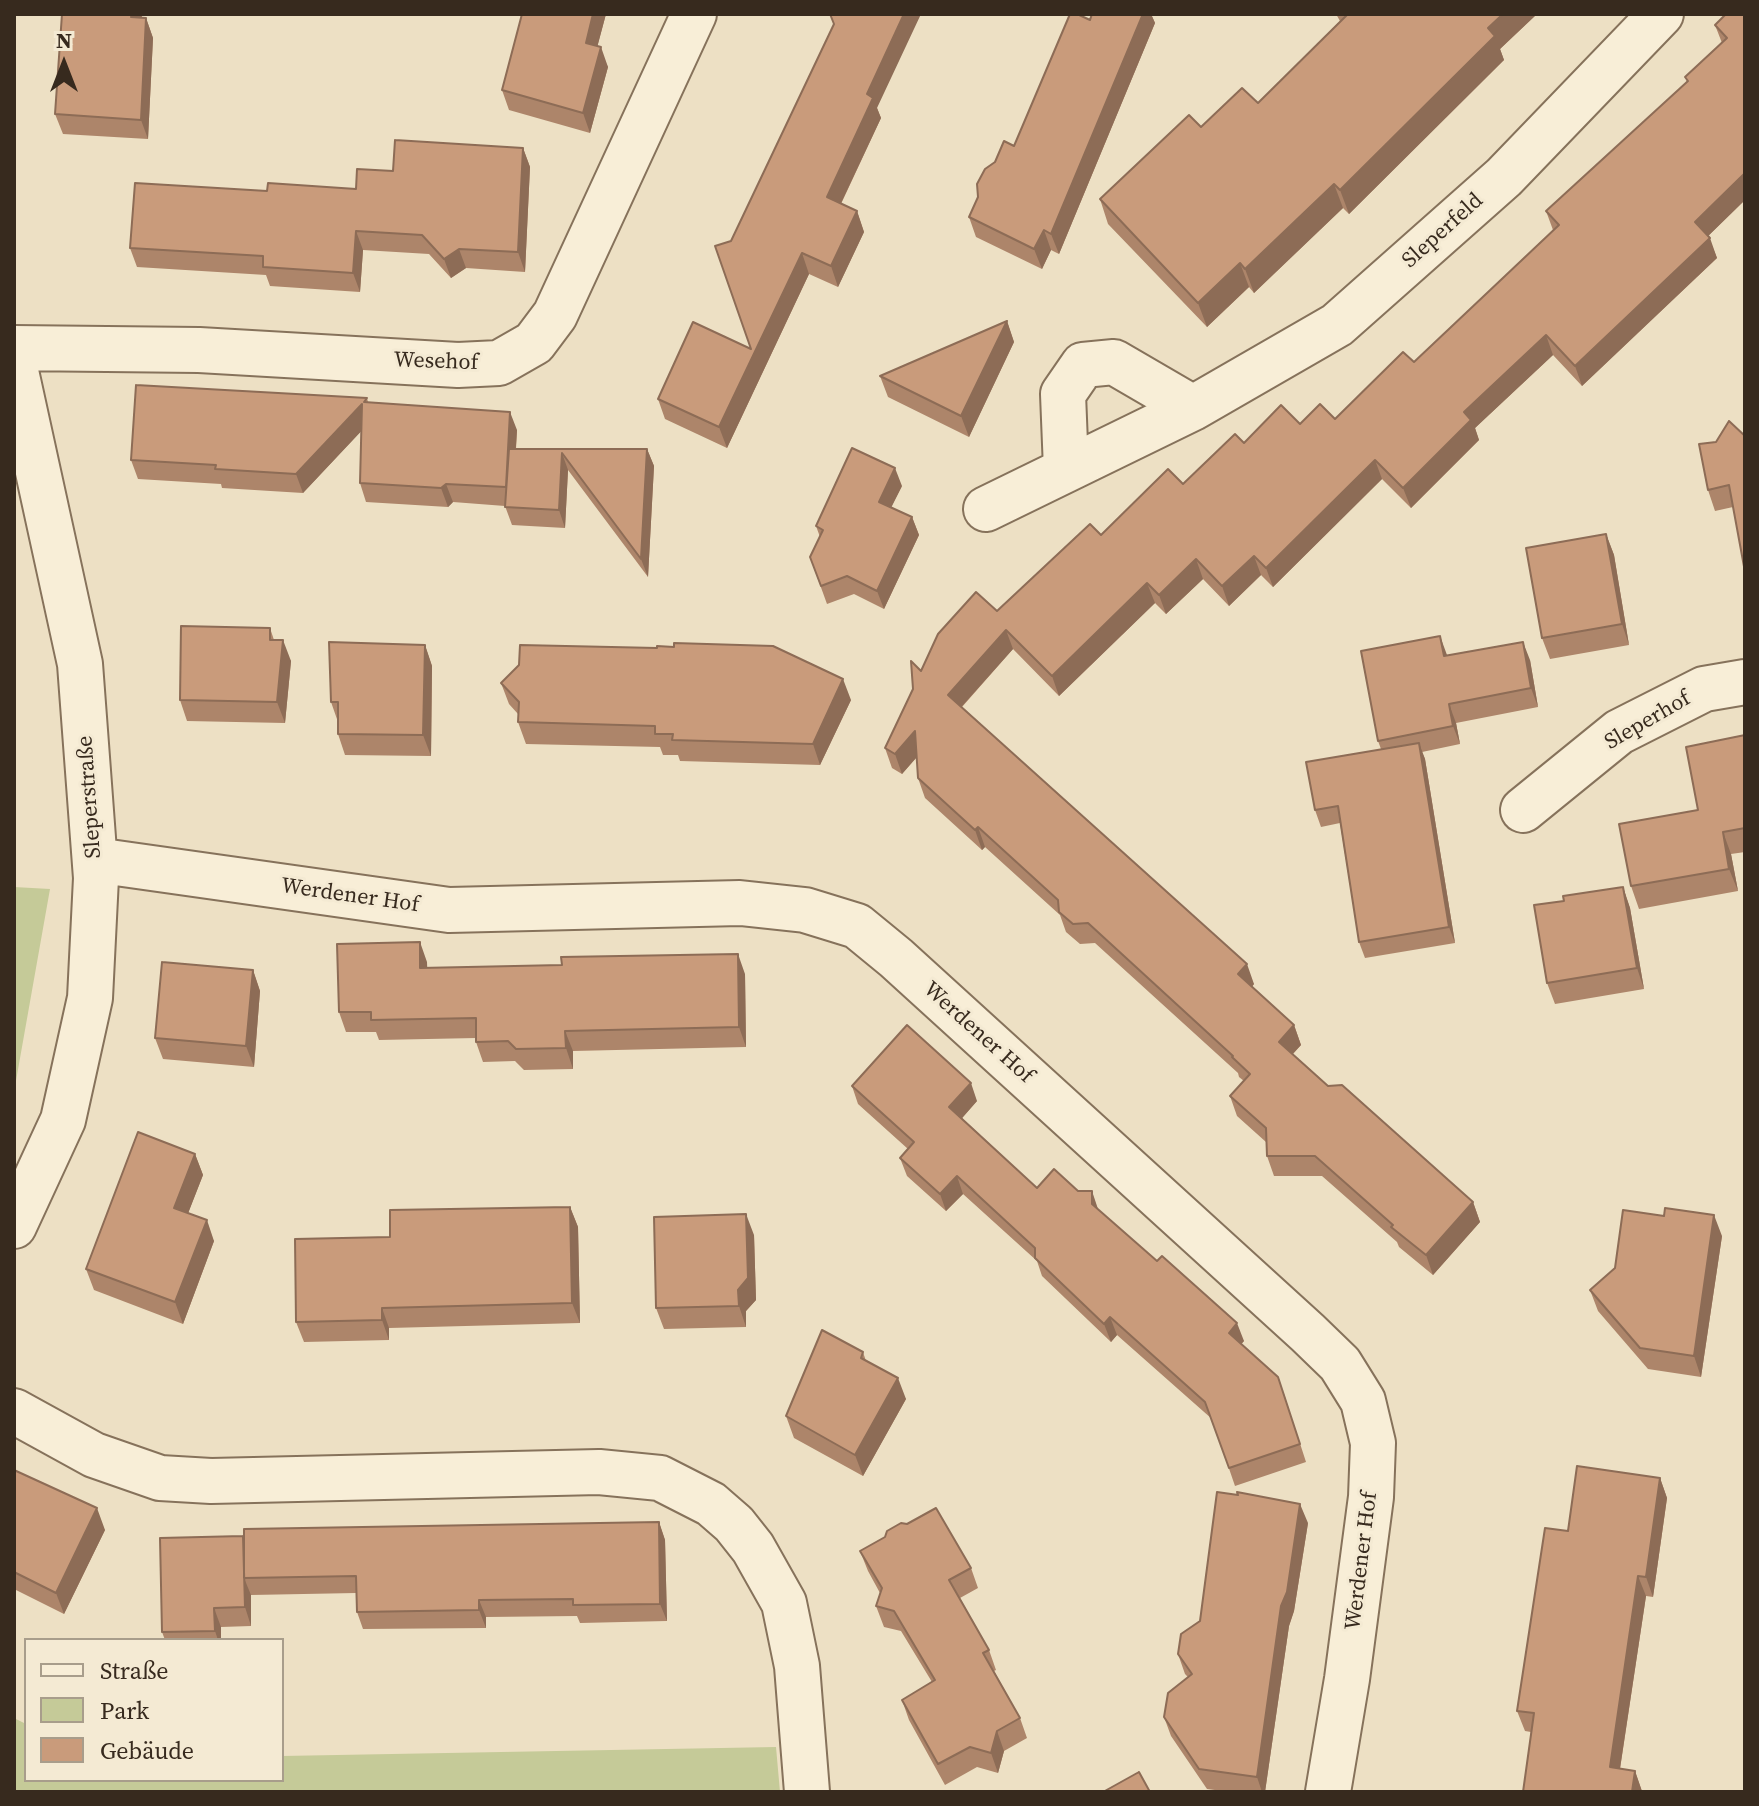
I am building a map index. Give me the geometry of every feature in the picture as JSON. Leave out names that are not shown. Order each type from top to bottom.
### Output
[{"type":"street","name":"Wesehof","points":[[14,348],[199,350],[458,365],[499,363],[534,343],[555,315],[694,14]]},
{"type":"street","name":"Sleperfeld","points":[[986,509],[1193,408],[1337,325],[1504,177],[1661,14]]},
{"type":"street","name":"Sleperstraße","points":[[14,362],[25,453],[80,664],[95,860],[90,998],[63,1120],[14,1226]]},
{"type":"street","points":[[1066,469],[1063,394],[1083,365],[1114,362],[1193,408]]},
{"type":"street","name":"Sleperhof","points":[[1523,810],[1619,732],[1704,689],[1745,682]]},
{"type":"street","name":"Werdener Hof","points":[[95,860],[449,910],[740,903],[805,910],[857,926],[1308,1333],[1340,1364],[1363,1401],[1373,1443],[1371,1497],[1347,1679],[1328,1792]]},
{"type":"street","points":[[14,1411],[94,1455],[160,1478],[211,1481],[599,1472],[660,1478],[711,1504],[734,1524],[753,1548],[784,1603],[797,1666],[807,1792]]},
{"type":"green space","points":[[14,887],[50,889],[14,1092]]},
{"type":"green space","points":[[14,1718],[24,1723],[24,1782],[284,1782],[284,1756],[776,1747],[780,1792],[14,1792]]},
{"type":"building","points":[[62,14],[132,14],[131,17],[146,18],[141,120],[55,114]]},
{"type":"building","points":[[522,14],[593,14],[586,43],[601,47],[583,113],[502,90]]},
{"type":"building","points":[[830,14],[904,14],[867,94],[873,98],[827,197],[857,211],[831,266],[802,253],[719,427],[658,399],[693,322],[751,349],[715,246],[731,241],[834,24]]},
{"type":"building","points":[[1070,14],[1090,20],[1092,14],[1143,14],[1051,234],[1044,230],[1034,249],[969,217],[978,197],[977,184],[985,169],[995,162],[1004,141],[1014,146]]},
{"type":"building","points":[[1348,14],[1503,14],[1488,28],[1495,36],[1340,190],[1334,184],[1245,269],[1240,263],[1198,303],[1100,199],[1189,115],[1201,127],[1242,88],[1258,103]]},
{"type":"building","points":[[1726,14],[1745,14],[1745,173],[1695,222],[1710,238],[1575,366],[1546,335],[1464,412],[1471,420],[1403,488],[1375,460],[1266,568],[1254,556],[1222,586],[1196,559],[1159,595],[1147,583],[1052,676],[1006,630],[948,695],[1247,964],[1238,974],[1294,1025],[1279,1042],[1328,1086],[1342,1085],[1473,1202],[1426,1255],[1391,1227],[1393,1225],[1315,1156],[1267,1156],[1266,1128],[1230,1096],[1250,1074],[1088,923],[1073,924],[1059,912],[1058,900],[978,827],[975,830],[918,778],[915,731],[895,754],[885,748],[913,689],[911,661],[921,671],[938,634],[976,592],[997,611],[1090,524],[1101,535],[1168,469],[1183,484],[1235,434],[1244,443],[1281,405],[1300,424],[1320,404],[1335,419],[1403,352],[1414,362],[1559,225],[1546,211],[1688,81],[1685,77],[1727,38],[1715,25]]},
{"type":"building","points":[[395,140],[523,148],[518,252],[459,249],[444,259],[422,235],[356,231],[353,273],[263,267],[263,256],[130,248],[135,183],[267,191],[268,183],[356,189],[357,169],[393,171]]},
{"type":"building","points":[[1007,321],[961,416],[880,376]]},
{"type":"building","points":[[136,385],[367,398],[364,402],[510,412],[506,487],[446,484],[441,488],[360,483],[362,404],[296,474],[131,460]]},
{"type":"building","points":[[1729,421],[1745,436],[1745,572],[1729,485],[1708,490],[1699,444],[1716,442]]},
{"type":"building","points":[[852,448],[895,468],[879,502],[912,517],[877,591],[847,576],[821,586],[810,557],[823,530],[816,526]]},
{"type":"building","points":[[509,449],[647,449],[641,559],[562,453],[559,510],[505,507]]},
{"type":"building","points":[[1606,534],[1622,624],[1542,638],[1526,548]]},
{"type":"building","points":[[181,626],[270,628],[270,640],[283,640],[277,702],[180,700]]},
{"type":"building","points":[[1440,636],[1444,656],[1523,642],[1531,688],[1449,704],[1453,726],[1378,741],[1361,651]]},
{"type":"building","points":[[329,642],[425,645],[423,735],[338,734],[338,702],[331,702]]},
{"type":"building","points":[[674,643],[773,646],[843,679],[813,744],[672,740],[673,734],[655,734],[655,726],[518,722],[519,702],[501,683],[519,665],[520,645],[657,648],[674,647]]},
{"type":"building","points":[[1745,735],[1745,828],[1723,832],[1729,869],[1631,886],[1619,824],[1698,810],[1686,747]]},
{"type":"building","points":[[1419,743],[1449,927],[1359,942],[1338,806],[1315,810],[1306,762]]},
{"type":"building","points":[[1623,887],[1637,968],[1547,983],[1534,905],[1564,901],[1563,896]]},
{"type":"building","points":[[420,942],[420,968],[562,965],[561,957],[738,954],[739,1027],[565,1031],[566,1048],[516,1049],[508,1041],[476,1042],[476,1018],[371,1020],[371,1012],[339,1012],[337,944]]},
{"type":"building","points":[[162,962],[253,970],[246,1046],[155,1038]]},
{"type":"building","points":[[907,1025],[971,1083],[949,1107],[1037,1188],[1054,1169],[1078,1191],[1092,1191],[1092,1204],[1157,1261],[1162,1256],[1237,1323],[1229,1333],[1278,1377],[1300,1444],[1229,1468],[1205,1402],[1110,1317],[1104,1324],[1035,1258],[1035,1248],[957,1176],[940,1194],[900,1158],[914,1142],[852,1086]]},
{"type":"building","points":[[138,1132],[195,1154],[174,1208],[207,1220],[175,1302],[86,1269]]},
{"type":"building","points":[[570,1207],[572,1303],[382,1308],[382,1320],[296,1322],[295,1239],[390,1237],[390,1210]]},
{"type":"building","points":[[1665,1208],[1714,1215],[1694,1356],[1640,1348],[1590,1290],[1615,1268],[1623,1210],[1664,1216]]},
{"type":"building","points":[[746,1214],[748,1278],[738,1290],[739,1306],[656,1308],[654,1217]]},
{"type":"building","points":[[822,1330],[863,1352],[861,1358],[898,1378],[855,1455],[786,1416]]},
{"type":"building","points":[[1577,1466],[1660,1478],[1646,1577],[1638,1576],[1610,1767],[1635,1771],[1632,1792],[1523,1792],[1534,1713],[1517,1711],[1545,1528],[1568,1531]]},
{"type":"building","points":[[14,1470],[97,1508],[56,1593],[14,1572]]},
{"type":"building","points":[[1217,1492],[1238,1495],[1237,1492],[1300,1504],[1287,1592],[1281,1606],[1257,1777],[1199,1769],[1164,1717],[1168,1693],[1192,1674],[1178,1654],[1181,1634],[1200,1621]]},
{"type":"building","points":[[936,1508],[971,1568],[949,1580],[989,1650],[983,1653],[1020,1718],[997,1731],[991,1753],[970,1747],[938,1764],[902,1700],[935,1680],[894,1611],[876,1606],[882,1588],[860,1551],[885,1537],[887,1531],[901,1523],[907,1524]]},
{"type":"building","points":[[659,1522],[660,1604],[573,1605],[573,1599],[479,1600],[479,1610],[357,1612],[356,1576],[244,1578],[244,1529]]},
{"type":"building","points":[[243,1536],[245,1607],[214,1608],[215,1631],[162,1632],[160,1538]]},
{"type":"building","points":[[1139,1772],[1150,1792],[1103,1792]]}]
